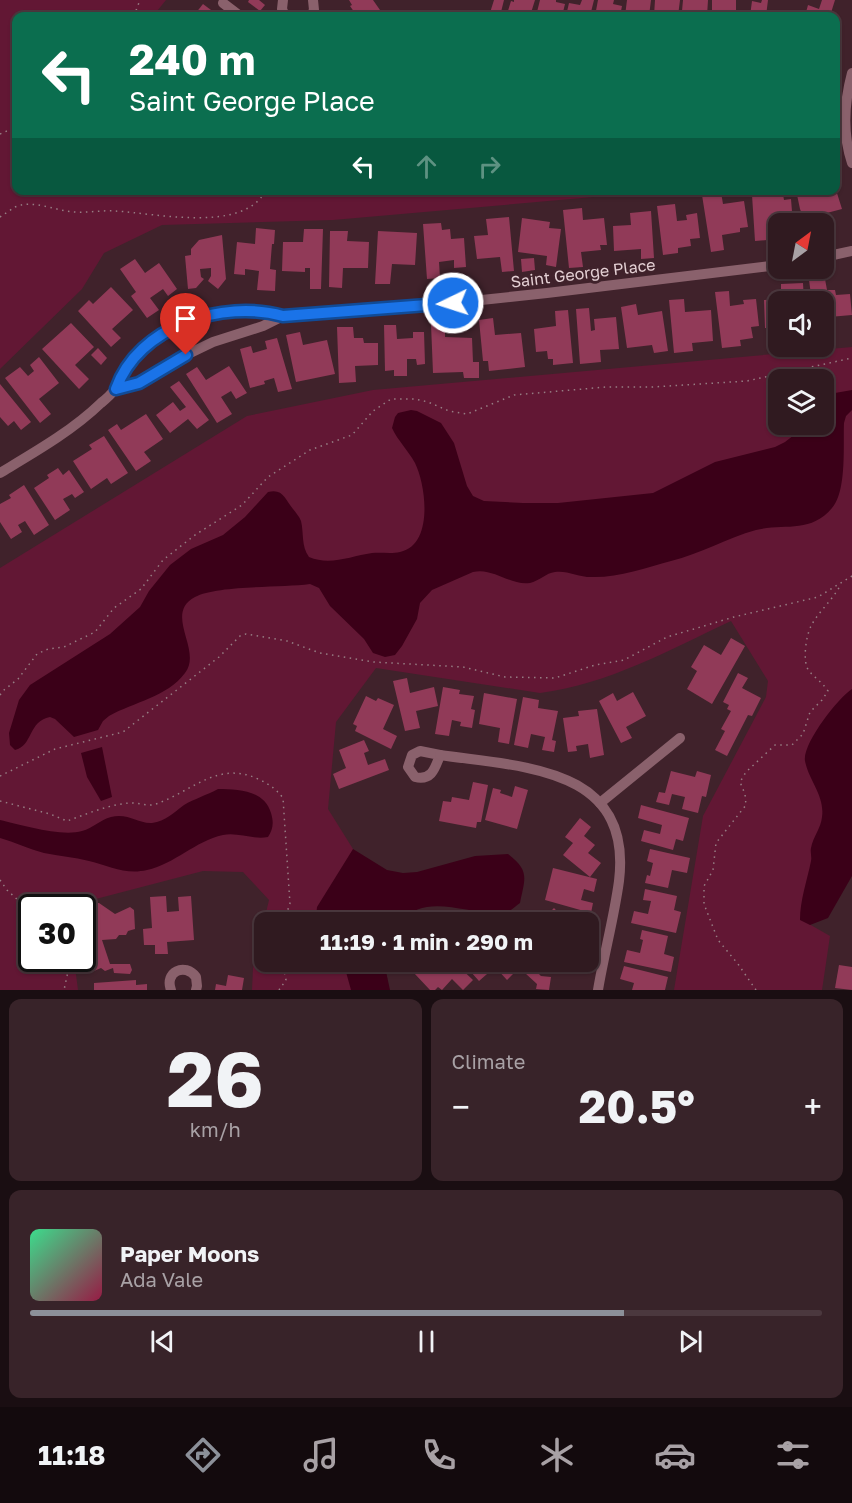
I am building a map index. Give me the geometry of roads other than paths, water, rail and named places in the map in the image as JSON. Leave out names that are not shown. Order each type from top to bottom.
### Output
[{"type":"street","points":[[223,3],[235,12]]},
{"type":"street","points":[[852,73],[845,114],[846,136],[852,163]]},
{"type":"street","points":[[834,254],[852,251]]},
{"type":"street","name":"Saint George Place","points":[[0,472],[44,446],[99,405],[116,389],[120,378],[143,350],[157,338],[190,321],[234,311],[261,310],[283,316],[465,302],[768,266]]},
{"type":"street","name":"Saint George Place","points":[[116,389],[139,383],[213,342],[263,326],[283,316]]},
{"type":"street","points":[[600,803],[680,738]]},
{"type":"street","points":[[440,755],[521,767],[564,777],[584,789],[600,803],[614,829],[620,864],[618,888],[598,990]]},
{"type":"street","points":[[171,990],[169,983],[172,974],[185,969],[196,977],[195,990]]}]
